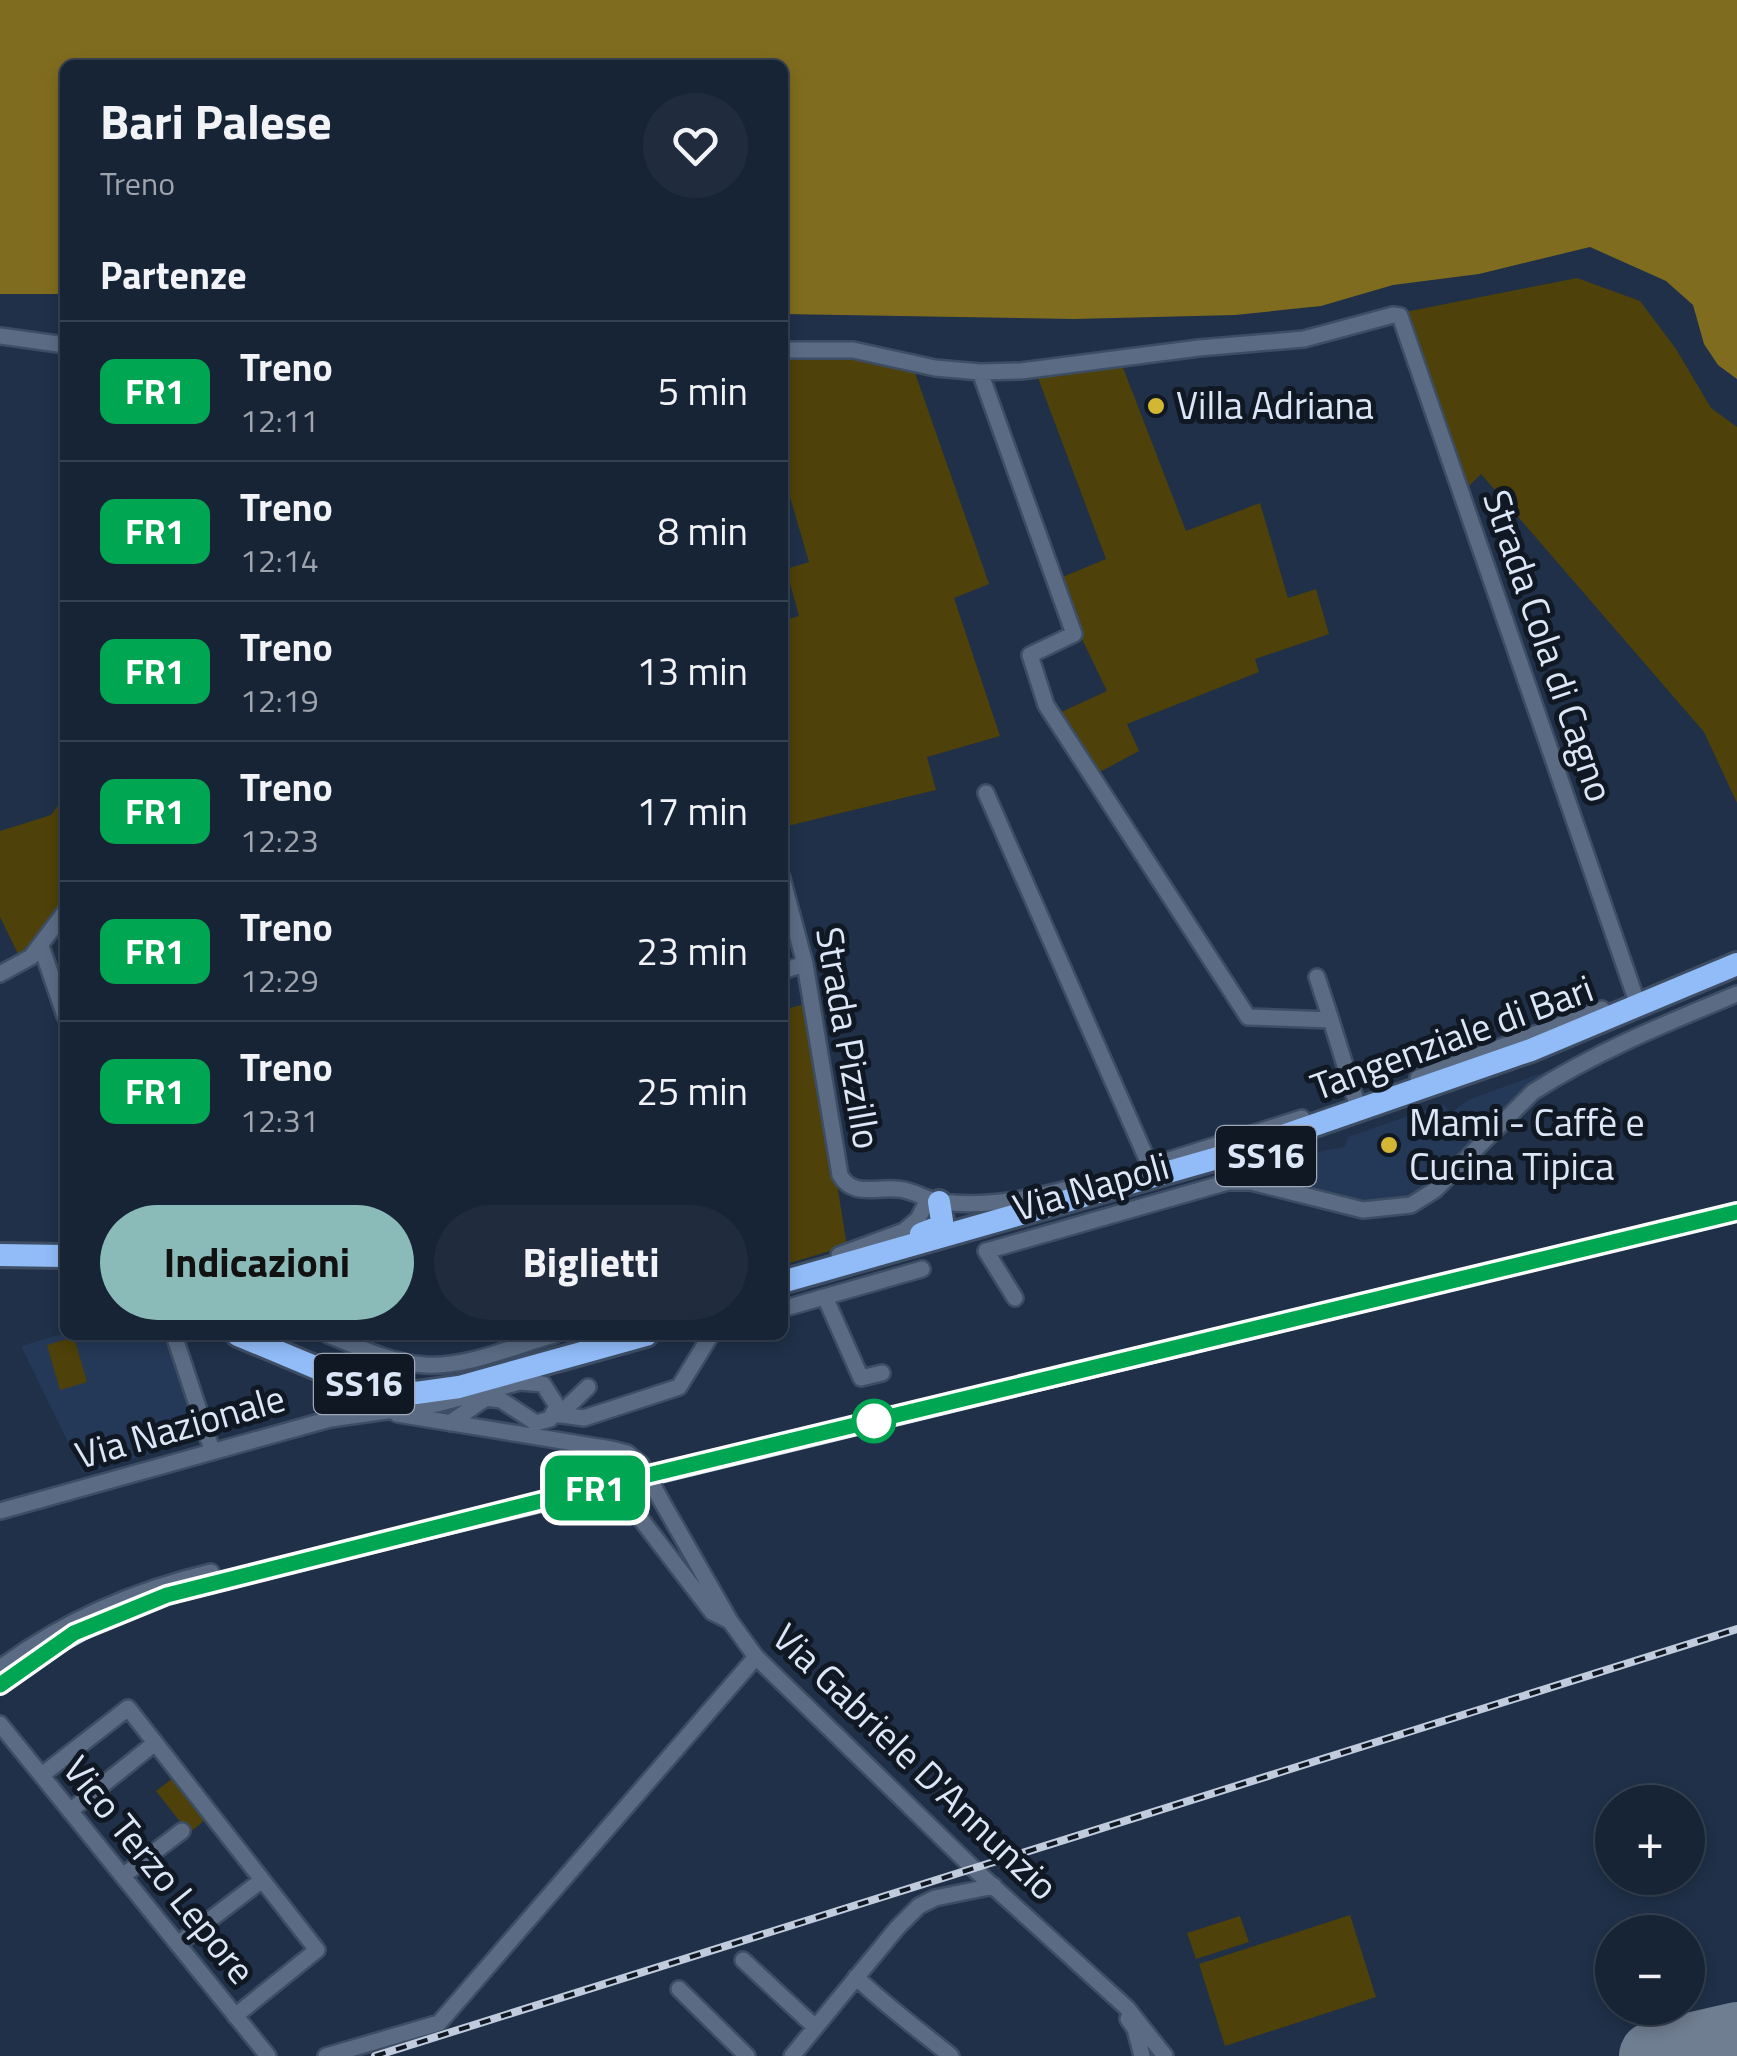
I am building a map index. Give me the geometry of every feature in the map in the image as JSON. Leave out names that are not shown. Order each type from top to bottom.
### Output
[{"type":"highway","name":"Tangenziale di Bari","points":[[788,1280],[1228,1155],[1358,1112],[1562,1038],[1737,964]]},
{"type":"highway","name":"Tangenziale di Bari","points":[[788,1294],[1314,1141],[1602,1037],[1737,980]]},
{"type":"highway","points":[[940,1201],[966,1221],[988,1215],[1006,1219]]},
{"type":"highway","points":[[850,1262],[885,1245],[940,1227],[940,1201]]},
{"type":"highway","points":[[0,1255],[60,1256]]},
{"type":"highway","points":[[0,1270],[60,1271]]},
{"type":"highway","name":"SS16","points":[[250,1340],[329,1374],[376,1387],[416,1392],[496,1378],[629,1340]]},
{"type":"highway","name":"SS16","points":[[289,1340],[335,1360],[380,1373],[418,1378],[457,1374],[579,1340]]},
{"type":"street","name":"Strada Cola di Cagno","points":[[980,372],[1054,368],[1199,348],[1304,339],[1400,316],[1636,996]]},
{"type":"street","points":[[0,336],[60,343]]},
{"type":"street","points":[[788,350],[852,350],[935,368],[980,372],[1074,634],[1030,655],[1046,705],[1248,1017],[1331,1020]]},
{"type":"street","points":[[986,793],[1150,1166]]},
{"type":"street","points":[[0,974],[22,964],[60,919]]},
{"type":"street","name":"Strada Pizzillo","points":[[790,934],[805,964],[844,1183],[858,1190],[899,1188],[940,1201]]},
{"type":"street","points":[[41,946],[60,1001]]},
{"type":"street","points":[[788,1269],[904,1231],[940,1201],[1010,1203],[1150,1166],[1356,1101],[1636,996],[1737,952]]},
{"type":"street","points":[[788,969],[805,964]]},
{"type":"street","points":[[1317,977],[1356,1101]]},
{"type":"street","name":"Via Napoli","points":[[1015,1298],[986,1251],[1228,1182],[1250,1182],[1363,1210],[1411,1205],[1422,1200],[1534,1092],[1618,1044],[1737,994]]},
{"type":"street","points":[[788,1307],[922,1269]]},
{"type":"street","points":[[825,1297],[861,1378],[882,1373]]},
{"type":"street","points":[[176,1340],[212,1450]]},
{"type":"street","points":[[342,1340],[402,1362],[428,1366],[537,1340]]},
{"type":"street","points":[[484,1340],[488,1354]]},
{"type":"street","points":[[557,1414],[584,1418],[679,1386],[708,1340]]},
{"type":"street","name":"Via Nazionale","points":[[0,1511],[314,1423],[378,1411],[434,1412],[533,1381],[543,1384],[555,1398],[557,1414]]},
{"type":"street","points":[[456,1419],[477,1414],[486,1398],[492,1397],[536,1423],[550,1420],[588,1387]]},
{"type":"street","points":[[434,1412],[496,1432]]},
{"type":"street","points":[[477,1414],[496,1432]]},
{"type":"street","name":"Via Gabriele D'Annunzio","points":[[496,1432],[610,1449],[641,1464],[730,1621],[756,1657],[1143,2024],[1164,2056]]},
{"type":"street","points":[[627,1501],[712,1612],[730,1621]]},
{"type":"street","points":[[0,1668],[28,1646],[134,1593],[211,1572]]},
{"type":"street","points":[[326,2056],[438,2023],[756,1657]]},
{"type":"street","points":[[42,1775],[128,1708],[316,1950],[234,2016]]},
{"type":"street","name":"Vico Terzo Lepore","points":[[0,1724],[268,2056]]},
{"type":"street","points":[[70,1810],[155,1743]]},
{"type":"street","points":[[124,1876],[182,1831]]},
{"type":"street","points":[[178,1944],[262,1880]]},
{"type":"street","points":[[792,2056],[920,1906],[936,1898],[994,1886]]},
{"type":"street","points":[[743,1960],[816,2027]]},
{"type":"street","points":[[856,1977],[887,2007],[910,2020],[951,2056]]},
{"type":"street","points":[[679,1989],[748,2056]]},
{"type":"street","points":[[1115,1999],[1135,2028],[1142,2056]]},
{"type":"shaded area","points":[[0,0],[1737,0],[1737,379],[1718,365],[1704,344],[1693,305],[1666,281],[1590,247],[1479,274],[1393,285],[1321,306],[1235,315],[1074,319],[788,314],[788,60],[60,60],[60,294],[0,294]]},
{"type":"shaded area","points":[[1577,278],[1640,301],[1676,349],[1711,408],[1737,427],[1737,803],[1704,732],[1481,474],[1466,489],[1405,312]]},
{"type":"shaded area","points":[[836,353],[914,370],[989,584],[954,598],[1000,736],[927,757],[936,790],[788,826],[788,619],[799,616],[788,568],[809,562],[788,490],[788,355]]},
{"type":"shaded area","points":[[1122,365],[1186,531],[1260,503],[1288,598],[1316,589],[1329,634],[1255,659],[1259,672],[1127,724],[1139,751],[1098,773],[1059,713],[1107,691],[1081,637],[1060,578],[1106,559],[1038,378]]},
{"type":"shaded area","points":[[60,803],[60,905],[19,956],[0,917],[0,831],[51,815]]},
{"type":"shaded area","points":[[808,1003],[847,1246],[788,1264],[788,1009]]},
{"type":"shaded area","points":[[1613,1040],[1545,1079],[1420,1196],[1372,1207],[1233,1175],[1345,1147],[1348,1137],[1443,1104],[1451,1113],[1468,1100],[1558,1067]]},
{"type":"shaded area","points":[[60,1334],[60,1340],[169,1340],[203,1439],[83,1473],[21,1346]]},
{"type":"shaded area","points":[[75,1340],[87,1382],[60,1390],[47,1345]]},
{"type":"shaded area","points":[[177,1775],[210,1816],[189,1833],[156,1791]]},
{"type":"shaded area","points":[[1350,1915],[1376,1997],[1225,2046],[1199,1964]]},
{"type":"shaded area","points":[[1240,1916],[1249,1942],[1196,1959],[1187,1933]]},
{"type":"runway","points":[[1654,2056],[1737,2037]]},
{"type":"railway","points":[[0,1692],[86,1636],[180,1597],[1737,1218]]},
{"type":"railway","points":[[375,2056],[1737,1629]]},
{"type":"train","name":"FR1","points":[[0,1685],[74,1633],[167,1595],[1737,1212]]},
{"type":"place","name":"Villa Adriana","points":[[1156,406]]},
{"type":"place","name":"Mami - Caffè e Cucina Tipica","points":[[1389,1145]]}]
